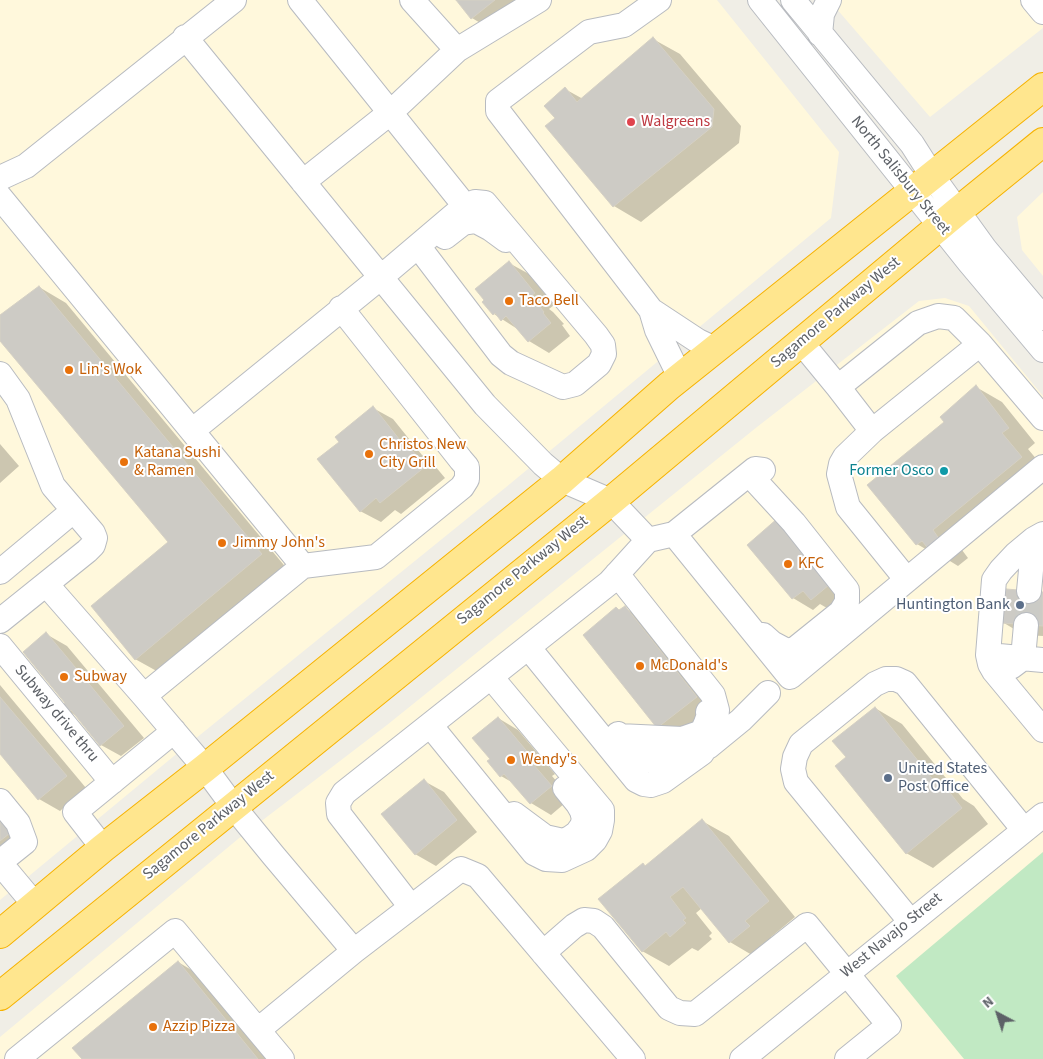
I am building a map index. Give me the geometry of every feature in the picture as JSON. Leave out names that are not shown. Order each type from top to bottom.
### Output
[{"type":"highway","points":[[0,934],[103,848],[562,480],[680,377],[888,213],[1043,87]]},
{"type":"highway","name":"Sagamore Parkway West","points":[[0,996],[611,501],[949,218],[1043,142]]},
{"type":"street","points":[[0,178],[26,166],[185,37],[234,0]]},
{"type":"street","points":[[300,0],[465,206]]},
{"type":"street","points":[[412,0],[457,50]]},
{"type":"street","points":[[303,182],[391,112],[457,50],[539,0]]},
{"type":"street","points":[[660,0],[624,25],[588,32],[498,101],[498,111],[651,310],[657,330],[680,377]]},
{"type":"street","name":"North Salisbury Street","points":[[760,0],[923,184],[1043,350]]},
{"type":"street","name":"North Salisbury Street","points":[[793,0],[912,144],[923,184]]},
{"type":"street","points":[[820,34],[822,14],[829,0]]},
{"type":"street","points":[[1034,0],[1043,12]]},
{"type":"street","points":[[185,37],[485,405],[543,464],[562,480],[611,501],[648,540]]},
{"type":"street","points":[[0,197],[303,566]]},
{"type":"street","points":[[193,430],[380,278],[465,206],[475,202],[485,203],[596,335],[603,345],[604,354],[599,364],[575,384],[563,387],[511,363],[501,354],[418,246]]},
{"type":"street","name":"North Salisbury Street","points":[[949,218],[989,254],[1042,319]]},
{"type":"street","points":[[531,260],[491,229],[476,221],[463,223],[443,238],[438,247],[440,258],[476,307],[533,374]]},
{"type":"street","points":[[144,696],[303,566],[376,557],[462,487],[467,479],[466,467],[461,460],[341,308]]},
{"type":"street","points":[[651,310],[714,350]]},
{"type":"street","points":[[838,387],[918,323],[938,316],[954,318],[980,344],[1043,418]]},
{"type":"street","points":[[801,342],[872,431]]},
{"type":"street","points":[[907,580],[848,507],[839,474],[841,464],[872,431],[980,344]]},
{"type":"street","points":[[0,374],[18,399],[53,486],[93,533],[95,538],[93,545],[46,584],[3,614]]},
{"type":"street","points":[[714,700],[726,706],[738,706],[754,701],[768,693],[790,677],[1043,467]]},
{"type":"street","points":[[411,907],[339,814],[338,803],[344,793],[613,579],[648,540],[674,534],[756,469],[762,469],[776,481],[876,605]]},
{"type":"street","points":[[739,614],[772,643],[787,651],[795,649],[841,612],[847,602],[848,590],[794,523],[749,474]]},
{"type":"street","points":[[0,572],[73,511]]},
{"type":"street","points":[[674,534],[790,677]]},
{"type":"street","points":[[1029,591],[1038,537]]},
{"type":"street","points":[[1038,537],[1016,554],[994,580],[988,654],[990,664],[1043,730]]},
{"type":"street","points":[[534,642],[636,780],[651,785],[663,781],[702,742],[715,732],[717,710],[713,695],[613,579]]},
{"type":"street","points":[[613,579],[703,702],[709,715],[702,742]]},
{"type":"street","points":[[46,584],[174,731],[233,806],[354,951]]},
{"type":"street","points":[[1026,625],[1033,659]]},
{"type":"street","points":[[534,642],[619,736],[682,739],[702,742],[740,720],[768,693]]},
{"type":"street","name":"Subway drive thru","points":[[0,646],[107,785]]},
{"type":"street","points":[[988,654],[1033,659]]},
{"type":"street","points":[[999,676],[1033,659]]},
{"type":"street","points":[[0,666],[107,785]]},
{"type":"street","points":[[910,921],[796,782],[793,769],[795,757],[801,744],[875,684],[886,679],[896,679],[904,683],[1024,830]]},
{"type":"street","points":[[430,725],[534,853],[546,859],[562,860],[586,849],[595,840],[600,831],[602,810],[486,680]]},
{"type":"street","points":[[103,848],[75,812],[174,731]]},
{"type":"street","points":[[0,801],[18,823],[25,842],[0,862],[35,905]]},
{"type":"street","name":"West Navajo Street","points":[[742,1059],[1043,815]]},
{"type":"street","points":[[258,1030],[354,951],[460,870],[478,876],[633,1059]]},
{"type":"street","points":[[543,953],[574,926],[584,920],[594,921],[603,927],[669,1008],[680,1013],[695,1014],[807,925],[889,1025],[847,1059]]},
{"type":"street","points":[[30,1055],[175,931],[282,1059]]},
{"type":"street","points":[[0,1048],[10,1059]]},
{"type":"shaded area","points":[[0,0],[717,0],[839,152],[831,218],[505,488],[174,756],[0,900]]},
{"type":"shaded area","points":[[829,0],[1043,0],[1043,28],[930,117]]},
{"type":"shaded area","points":[[1043,192],[1043,276],[1022,250],[1017,217]]},
{"type":"shaded area","points":[[945,298],[969,306],[1043,396],[1043,1059],[0,1059],[0,1037],[238,839],[387,725],[757,427],[919,301]]},
{"type":"green space","points":[[1043,852],[1043,1059],[964,1059],[896,976]]},
{"type":"building","points":[[456,0],[495,0],[471,19]]},
{"type":"building","name":"Walgreens","points":[[653,37],[714,109],[712,127],[613,207],[545,126],[555,118],[544,106],[565,87],[577,102]]},
{"type":"building","name":"Taco Bell","points":[[509,261],[535,293],[529,297],[531,300],[533,298],[551,323],[528,342],[506,316],[501,321],[495,313],[493,315],[482,302],[484,300],[475,289]]},
{"type":"building","points":[[39,286],[262,554],[135,660],[91,606],[168,542],[0,341],[0,315]]},
{"type":"building","name":"Former Osco","points":[[976,385],[1009,428],[1002,433],[1022,457],[933,530],[942,543],[931,552],[922,541],[916,545],[867,485],[944,422],[940,417]]},
{"type":"building","name":"Christos New City Grill","points":[[373,406],[407,449],[409,447],[426,466],[380,503],[376,498],[360,512],[317,459],[339,442],[335,437]]},
{"type":"building","name":"KFC","points":[[778,518],[829,585],[811,600],[803,591],[792,599],[747,545]]},
{"type":"building","name":"Huntington Bank","points":[[1006,589],[1043,592],[1043,626],[1002,623],[997,599],[1005,600]]},
{"type":"building","name":"McDonald's","points":[[625,606],[697,697],[657,728],[583,635],[616,607],[619,610]]},
{"type":"building","name":"Subway","points":[[46,632],[124,726],[100,746],[71,710],[68,712],[62,705],[65,703],[23,652]]},
{"type":"building","points":[[0,697],[67,776],[38,800],[0,754]]},
{"type":"building","name":"United States Post Office","points":[[875,707],[943,792],[947,789],[962,808],[906,854],[835,766],[846,757],[832,741]]},
{"type":"building","name":"Wendy's","points":[[498,717],[536,762],[533,764],[552,786],[530,804],[504,774],[500,777],[487,761],[490,759],[472,738]]},
{"type":"building","points":[[424,779],[457,820],[415,855],[381,814]]},
{"type":"building","points":[[0,813],[14,830],[0,841]]},
{"type":"building","points":[[702,819],[769,901],[745,921],[750,926],[729,943],[683,887],[670,897],[686,918],[683,920],[686,923],[670,937],[666,932],[642,952],[598,899],[643,863],[645,866]]},
{"type":"building","points":[[178,961],[258,1059],[82,1059],[72,1048]]},
{"type":"tunnel","points":[[1026,625],[1029,591]]},
{"type":"place","name":"Walgreens","points":[[631,122]]},
{"type":"place","name":"Taco Bell","points":[[509,301]]},
{"type":"place","name":"Lin's Wok","points":[[69,370]]},
{"type":"place","name":"Christos New City Grill","points":[[369,454]]},
{"type":"place","name":"Katana Sushi & Ramen","points":[[124,462]]},
{"type":"place","name":"Former Osco","points":[[944,471]]},
{"type":"place","name":"Jimmy John's","points":[[222,543]]},
{"type":"place","name":"KFC","points":[[788,564]]},
{"type":"place","name":"Huntington Bank","points":[[1020,605]]},
{"type":"place","name":"McDonald's","points":[[640,666]]},
{"type":"place","name":"Subway","points":[[64,677]]},
{"type":"place","name":"Wendy's","points":[[511,760]]},
{"type":"place","name":"United States Post Office","points":[[888,778]]},
{"type":"place","name":"Azzip Pizza","points":[[153,1027]]}]
